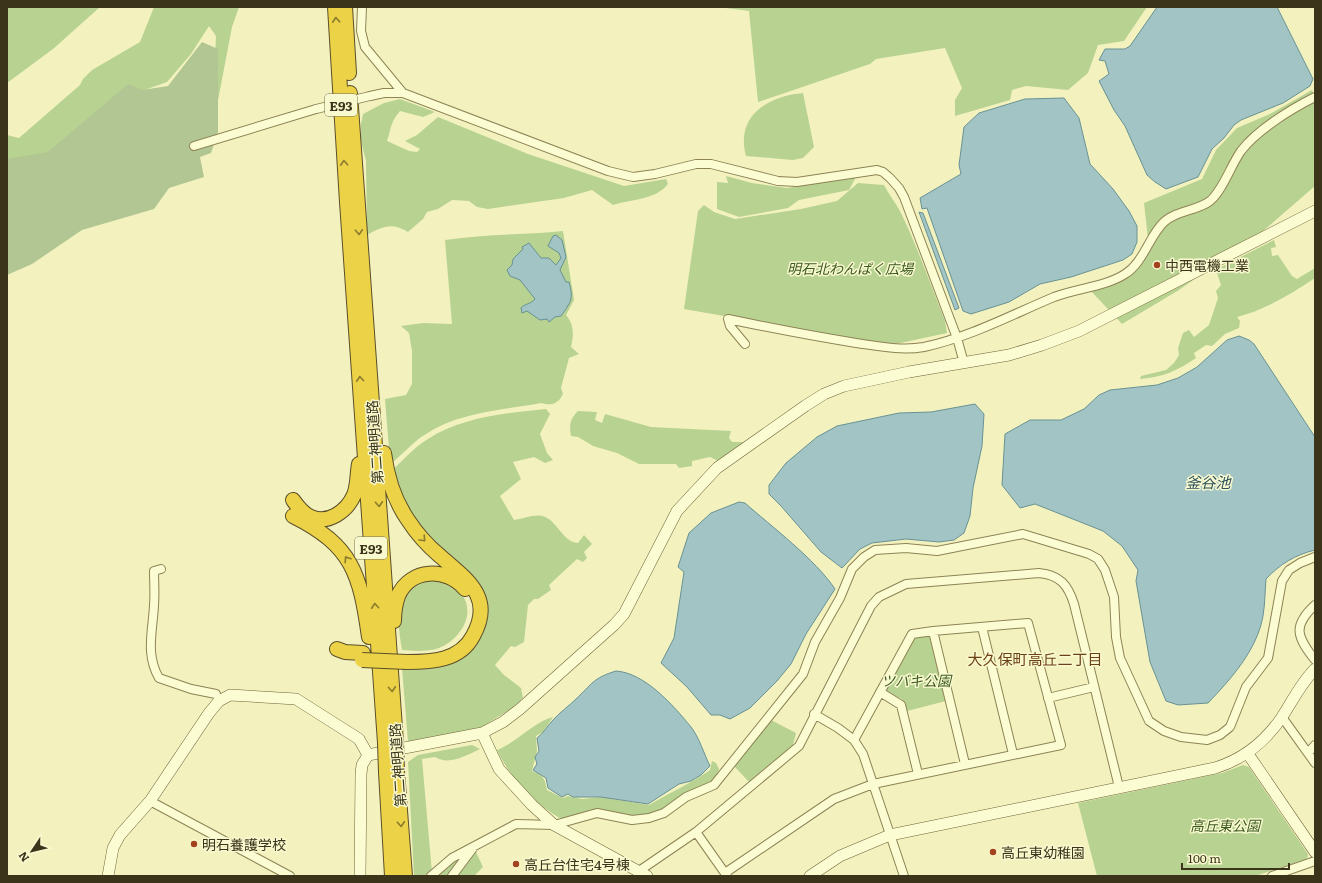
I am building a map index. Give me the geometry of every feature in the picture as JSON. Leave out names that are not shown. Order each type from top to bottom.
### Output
[{"type":"highway","name":"第二神明道路","points":[[335,7],[366,353],[389,646],[390,743],[392,772],[405,876]]},
{"type":"highway","name":"第二神明道路","points":[[345,7],[352,198],[361,260],[366,353],[364,439],[381,704],[390,743]]},
{"type":"highway","points":[[339,654],[345,652],[362,657],[445,659],[457,653],[472,639],[477,629],[480,617],[480,606],[475,589],[468,580],[421,538],[407,520],[391,486],[386,468],[366,353]]},
{"type":"highway","points":[[293,500],[301,511],[311,517],[321,519],[332,518],[341,512],[354,496],[357,484],[358,466],[364,439]]},
{"type":"highway","points":[[293,516],[310,525],[330,539],[346,556],[353,568],[363,597],[373,671],[381,704]]},
{"type":"highway","points":[[389,646],[394,609],[398,595],[408,583],[421,575],[433,573],[447,575],[458,581],[469,593],[472,603],[474,613],[469,631],[458,644],[442,652],[406,658]]},
{"type":"highway","name":"第二神明道路","points":[[392,772],[392,876]]},
{"type":"street","points":[[362,7],[361,31],[365,47],[403,93]]},
{"type":"street","points":[[194,146],[316,109],[384,93],[403,93],[600,169],[633,177],[655,174],[696,164],[711,164],[778,181],[797,182],[854,172],[877,170],[883,172],[899,188],[904,197],[957,338],[964,363]]},
{"type":"street","points":[[745,344],[730,326],[728,319],[813,336],[888,348],[924,347],[957,338],[1019,314],[1054,297],[1100,284],[1125,274],[1132,268],[1164,222],[1172,217],[1197,208],[1211,200],[1241,151],[1273,123],[1315,97]]},
{"type":"street","points":[[360,876],[361,774],[362,765],[368,755],[482,733],[503,722],[520,709],[624,614],[677,511],[717,468],[763,434],[824,394],[844,386],[869,380],[1009,355],[1042,345],[1079,331],[1315,211]]},
{"type":"street","points":[[431,876],[452,858],[516,824],[554,825],[597,813],[632,820],[649,818],[664,813],[686,796],[714,785],[803,674],[815,642],[840,598],[852,569],[864,557],[875,550],[906,548],[937,550],[1023,534],[1089,554],[1098,559],[1105,570],[1114,597],[1116,637],[1120,658],[1149,721],[1164,731],[1181,737],[1207,740],[1220,735],[1230,727],[1246,687],[1268,658],[1282,582],[1289,570],[1300,563],[1315,557]]},
{"type":"street","points":[[161,570],[154,571],[154,606],[150,635],[153,667],[159,678],[190,689],[216,694],[218,701]]},
{"type":"street","points":[[482,733],[499,769],[532,805],[554,825],[643,873],[696,832],[799,746],[814,714],[871,606],[879,597],[906,584],[1039,573],[1050,574],[1066,584],[1072,598],[1119,787]]},
{"type":"street","points":[[1315,605],[1304,615],[1298,630],[1302,643],[1315,660]]},
{"type":"street","points":[[696,832],[726,874],[834,799],[873,784],[1061,745],[1028,623],[912,634],[854,740]]},
{"type":"street","points":[[982,627],[1013,754]]},
{"type":"street","points":[[933,631],[965,764]]},
{"type":"street","points":[[810,876],[840,856],[890,835],[1230,764],[1248,754],[1265,738],[1282,717],[1306,678],[1315,669]]},
{"type":"street","points":[[1048,698],[1094,688]]},
{"type":"street","points":[[880,692],[901,705],[918,774]]},
{"type":"street","points":[[108,876],[113,848],[120,835],[150,801],[218,701],[224,697],[242,695],[296,699],[359,739],[368,755]]},
{"type":"street","points":[[814,714],[838,728],[854,740],[863,754],[904,876]]},
{"type":"street","points":[[1282,717],[1315,763]]},
{"type":"street","points":[[1308,753],[1315,745]]},
{"type":"street","points":[[1248,754],[1315,852]]},
{"type":"street","points":[[150,801],[290,876]]},
{"type":"street","points":[[452,876],[474,846]]},
{"type":"street","points":[[1272,876],[1284,874],[1315,861]]},
{"type":"green space","points":[[7,7],[100,7],[53,49],[7,83]]},
{"type":"green space","points":[[154,7],[239,7],[232,27],[211,137],[216,36],[209,26],[191,54],[167,82],[136,93],[50,152],[7,163],[7,135],[19,138],[80,85],[83,79],[92,70],[140,42]]},
{"type":"green space","points":[[718,7],[1147,7],[1124,41],[1098,45],[1088,73],[1068,90],[1026,86],[1012,90],[1010,100],[955,116],[955,100],[962,88],[945,48],[876,59],[870,64],[758,102],[749,11]]},
{"type":"green space","points":[[202,42],[218,49],[218,132],[211,153],[200,157],[204,177],[169,188],[154,209],[82,230],[32,264],[7,275],[7,159],[48,152],[128,84],[142,90],[168,86]]},
{"type":"green space","points":[[1312,90],[1315,99],[1315,186],[1263,231],[1179,290],[1122,324],[1090,290],[1133,268],[1148,239],[1144,203],[1202,179],[1216,150],[1237,128],[1270,114]]},
{"type":"green space","points":[[803,93],[814,147],[803,158],[793,160],[746,156],[744,142],[745,130],[750,119],[757,111],[778,98]]},
{"type":"green space","points":[[400,99],[435,112],[423,117],[400,111],[397,115],[393,122],[387,141],[409,151],[417,152],[420,149],[405,141],[417,135],[438,117],[528,154],[624,186],[666,179],[668,184],[657,193],[650,196],[613,205],[592,190],[564,198],[488,209],[477,207],[469,201],[452,200],[438,209],[427,212],[423,219],[408,232],[397,227],[388,226],[367,235],[366,161],[361,141],[361,124],[363,114],[384,103]]},
{"type":"green space","points":[[726,176],[752,183],[787,188],[856,177],[849,190],[799,200],[788,208],[739,217],[717,209],[717,182],[728,183]]},
{"type":"green space","name":"明石北わんぱく広場","points":[[858,183],[884,185],[899,209],[945,321],[947,333],[891,345],[684,309],[698,211],[704,205],[714,212],[735,219],[801,209],[837,201]]},
{"type":"green space","points":[[563,231],[574,300],[566,315],[571,322],[573,330],[571,347],[579,354],[569,358],[561,388],[563,394],[559,400],[551,404],[541,403],[497,410],[467,416],[453,421],[422,437],[393,462],[389,449],[385,399],[406,395],[412,384],[412,351],[409,333],[401,326],[423,323],[452,324],[445,240]]},
{"type":"green space","points":[[1274,240],[1276,247],[1271,248],[1272,256],[1278,255],[1292,276],[1297,279],[1315,268],[1315,278],[1268,306],[1237,317],[1240,321],[1239,328],[1225,334],[1212,346],[1206,345],[1194,353],[1196,358],[1170,373],[1140,379],[1141,376],[1166,370],[1174,363],[1179,355],[1178,348],[1183,333],[1189,330],[1194,337],[1209,325],[1218,298],[1216,291],[1221,285],[1217,273],[1219,268]]},
{"type":"green space","points":[[546,409],[550,414],[540,434],[547,453],[553,460],[545,463],[534,457],[513,462],[521,479],[500,496],[514,520],[532,516],[542,516],[552,521],[572,542],[578,543],[584,535],[592,544],[584,552],[587,558],[583,562],[577,559],[549,585],[551,590],[538,599],[534,599],[528,605],[524,642],[515,647],[511,646],[495,665],[504,675],[521,688],[523,698],[511,709],[480,728],[408,742],[402,668],[453,660],[487,611],[411,514],[391,471],[423,442],[455,426],[500,414]]},
{"type":"green space","points":[[578,411],[597,412],[595,420],[602,423],[605,414],[651,427],[731,431],[729,438],[732,442],[744,442],[718,461],[710,457],[692,461],[692,466],[679,468],[676,464],[639,464],[617,453],[593,446],[578,437],[571,436],[571,422]]},
{"type":"green space","points":[[436,578],[458,590],[465,600],[467,617],[464,625],[454,639],[439,648],[425,651],[402,650],[399,632],[399,612],[404,595],[410,588],[418,583]]},
{"type":"green space","name":"ツバキ公園","points":[[926,634],[930,638],[946,701],[907,711],[902,699],[888,693],[886,690],[913,637]]},
{"type":"green space","points":[[553,717],[543,732],[536,736],[537,751],[532,771],[539,774],[543,778],[547,790],[563,798],[568,796],[582,799],[601,797],[649,805],[695,780],[710,770],[712,761],[716,763],[719,770],[715,777],[707,783],[683,794],[655,814],[649,816],[635,817],[594,811],[561,818],[540,804],[523,788],[508,769],[497,750],[504,747],[539,723]]},
{"type":"green space","points":[[771,720],[796,733],[793,745],[749,782],[734,766],[745,749]]},
{"type":"green space","points":[[472,745],[480,749],[458,759],[446,760],[435,757],[422,759],[432,873],[465,854],[448,876],[414,876],[408,762],[418,755]]},
{"type":"green space","name":"高丘東公園","points":[[1243,765],[1249,767],[1308,854],[1307,859],[1255,876],[1097,876],[1078,803],[1222,773]]},
{"type":"green space","points":[[475,850],[483,867],[474,876],[456,876]]},
{"type":"water","points":[[1157,7],[1277,7],[1313,79],[1310,86],[1283,103],[1241,120],[1234,125],[1224,138],[1212,149],[1198,177],[1166,189],[1147,175],[1125,126],[1114,110],[1099,81],[1109,74],[1105,61],[1099,60],[1105,49],[1125,49],[1130,46]]},
{"type":"water","points":[[1064,98],[1079,118],[1090,164],[1113,189],[1129,211],[1137,226],[1137,242],[1132,254],[1123,260],[1071,277],[1040,284],[1009,302],[971,314],[963,311],[927,208],[922,209],[920,198],[961,174],[959,165],[964,127],[979,113],[1025,99]]},
{"type":"water","points":[[919,212],[923,213],[959,308],[955,310]]},
{"type":"water","points":[[556,235],[562,240],[566,257],[560,270],[566,282],[569,282],[571,300],[561,316],[555,317],[549,322],[547,319],[540,320],[527,311],[522,313],[521,308],[535,299],[520,280],[510,276],[507,270],[512,265],[513,259],[523,249],[522,247],[529,243],[541,258],[549,258],[556,265],[561,258],[559,253],[548,246],[553,236]]},
{"type":"water","name":"釜谷池","points":[[1239,336],[1254,344],[1315,437],[1315,550],[1288,561],[1266,579],[1264,611],[1260,629],[1249,652],[1234,674],[1208,703],[1178,705],[1166,701],[1150,662],[1136,581],[1138,570],[1122,546],[1103,531],[1035,504],[1020,508],[1002,485],[1005,434],[1030,420],[1061,420],[1084,409],[1099,395],[1110,390],[1157,385],[1178,378],[1197,367],[1227,340]]},
{"type":"water","points":[[975,404],[984,414],[982,446],[973,488],[970,516],[964,533],[954,540],[939,542],[906,539],[872,543],[860,549],[842,568],[821,552],[769,494],[769,485],[786,463],[817,437],[837,426],[899,413],[931,412]]},
{"type":"water","points":[[739,502],[745,503],[793,544],[816,566],[835,589],[806,634],[791,664],[777,681],[750,708],[730,719],[720,715],[711,715],[687,687],[661,663],[674,638],[684,572],[678,567],[689,533],[711,513]]},
{"type":"water","points":[[616,671],[627,673],[648,684],[667,700],[694,731],[710,766],[701,775],[691,781],[679,784],[648,804],[601,797],[573,797],[568,794],[562,797],[548,788],[546,778],[533,770],[537,764],[535,757],[539,751],[537,738],[556,717],[593,682],[602,676]]},
{"type":"place","name":"中西電機工業","points":[[1157,265]]},
{"type":"place","name":"明石養護学校","points":[[194,844]]},
{"type":"place","name":"高丘東幼稚園","points":[[993,852]]},
{"type":"place","name":"高丘台住宅4号棟","points":[[516,864]]},
{"type":"district","name":"大久保町高丘二丁目","points":[[1035,658]]}]
